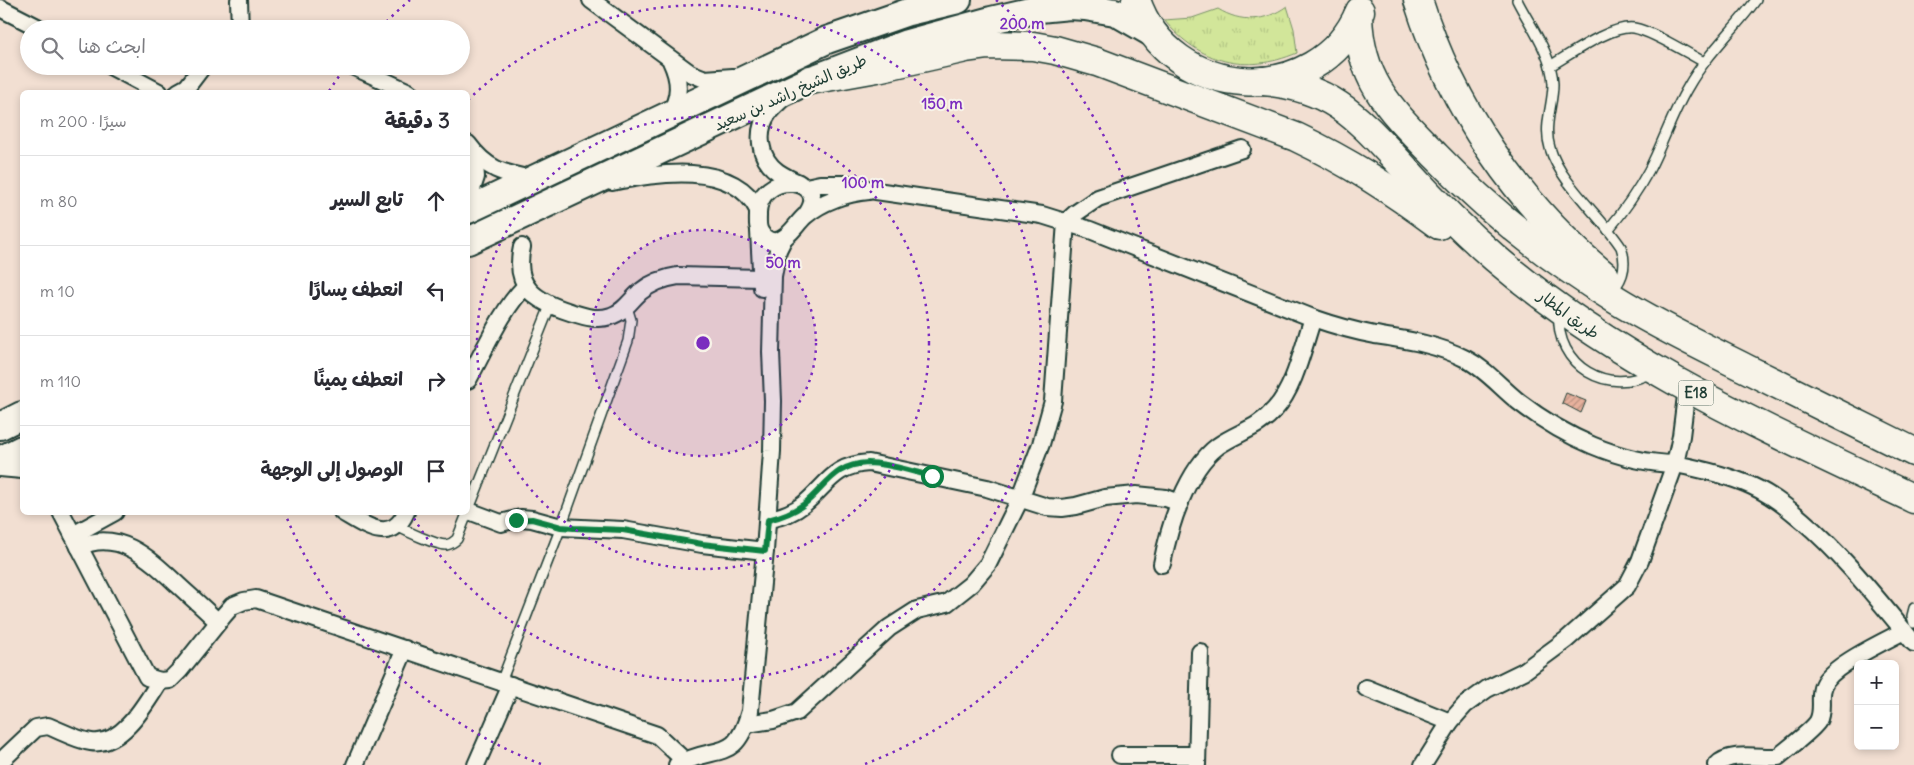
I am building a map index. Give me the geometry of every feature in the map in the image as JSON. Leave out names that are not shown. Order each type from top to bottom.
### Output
[{"type":"highway","points":[[1136,0],[1146,22],[1155,35],[1176,57],[1202,72],[1232,81],[1262,82],[1292,75],[1319,61],[1341,41],[1361,8]]},
{"type":"highway","points":[[1418,0],[1444,68],[1457,95],[1489,149],[1527,199],[1593,265],[1681,336]]},
{"type":"highway","points":[[1361,8],[1362,51],[1376,87],[1395,113],[1441,162],[1496,213],[1554,259],[1616,300],[1681,336],[1914,452]]},
{"type":"highway","points":[[801,84],[966,48],[988,45],[1033,46],[1062,52],[1106,65],[1287,133],[1317,147],[1378,181],[1444,228],[1494,258]]},
{"type":"highway","name":"طريق المطار","points":[[1262,82],[1291,85],[1319,94],[1332,100],[1355,116],[1435,201],[1494,258],[1559,309],[1590,330],[1655,371],[1687,388],[1914,499]]},
{"type":"main road","name":"طريق الشيخ راشد بن سعيد","points":[[470,209],[893,10],[943,1]]},
{"type":"main road","name":"طريق الشيخ راشد بن سعيد","points":[[470,240],[801,84],[866,57],[948,31],[1055,7],[1085,6],[1115,12],[1155,35]]},
{"type":"main road","points":[[0,426],[20,416]]},
{"type":"main road","points":[[0,460],[20,450]]},
{"type":"street","points":[[239,0],[240,20]]},
{"type":"street","points":[[591,0],[690,74],[705,80],[752,76]]},
{"type":"street","points":[[0,8],[23,20]]},
{"type":"street","points":[[669,115],[677,101],[679,85],[672,61]]},
{"type":"street","points":[[127,75],[155,90]]},
{"type":"street","points":[[181,90],[196,75]]},
{"type":"street","points":[[372,75],[405,90]]},
{"type":"street","points":[[63,515],[147,677],[160,681],[170,680],[232,606],[256,599],[657,735],[681,763],[728,759],[743,736],[750,711],[768,520],[773,426],[771,352],[773,276],[784,238],[806,215],[812,207],[813,201],[810,191],[778,172],[766,160],[760,136],[769,112],[801,84]]},
{"type":"street","points":[[471,148],[480,160],[495,170],[532,179]]},
{"type":"street","points":[[470,195],[476,177],[476,161],[471,148]]},
{"type":"street","points":[[746,724],[773,720],[797,712],[889,628],[917,610],[946,603],[971,584],[988,564],[1020,499],[1053,401],[1066,222],[1098,198],[1242,149]]},
{"type":"street","points":[[582,187],[646,175],[690,174],[735,185],[749,195],[758,210]]},
{"type":"street","points":[[771,352],[764,315],[758,210],[764,196],[772,188],[783,183],[803,186],[848,184],[876,191],[1017,211],[1066,222],[1313,318],[1355,331],[1416,341],[1450,352],[1480,367],[1525,406],[1556,427],[1594,446],[1644,462],[1675,464],[1702,469],[1752,486],[1786,507],[1827,542],[1911,632],[1848,662],[1826,680],[1820,694],[1821,709],[1818,722],[1778,758],[1738,757],[1721,760],[1717,765]]},
{"type":"street","points":[[806,215],[816,208],[839,198],[876,191]]},
{"type":"street","points":[[759,231],[765,238],[770,240],[784,238]]},
{"type":"street","points":[[522,247],[520,271],[526,286],[536,298],[550,306],[595,318],[612,316],[627,307],[648,286],[668,278],[678,276],[761,278]]},
{"type":"street","points":[[470,376],[508,307],[526,286]]},
{"type":"street","points":[[1162,564],[1169,533],[1180,503],[1197,470],[1209,454],[1225,441],[1257,426],[1280,404],[1289,387],[1313,318]]},
{"type":"street","points":[[1423,765],[1450,722],[1465,705],[1487,689],[1524,671],[1566,640],[1627,586],[1640,561],[1675,464],[1681,436],[1687,388]]},
{"type":"street","points":[[768,520],[795,510],[833,475],[859,464],[879,464],[970,484],[1047,507],[1062,508],[1076,506],[1105,498],[1136,494],[1166,498],[1180,503]]},
{"type":"street","points":[[0,468],[20,470]]},
{"type":"street","points":[[470,512],[497,522],[506,523],[521,518],[532,519],[561,527],[623,530],[702,544],[765,551]]},
{"type":"street","points":[[76,541],[111,515]]},
{"type":"street","points":[[347,515],[373,529],[386,530],[402,519]]},
{"type":"street","points":[[76,541],[86,544],[101,541],[136,550],[152,560],[218,622]]},
{"type":"street","points":[[355,765],[405,649]]},
{"type":"street","points":[[1120,755],[1197,760],[1200,652]]},
{"type":"street","points":[[0,762],[36,728],[42,726],[48,726],[90,742],[102,743],[115,737],[138,714],[160,681]]},
{"type":"street","points":[[476,765],[506,684]]},
{"type":"street","points":[[1366,688],[1450,722]]},
{"type":"lane","points":[[1517,0],[1550,66],[1553,86],[1547,127],[1550,148],[1559,168],[1617,240],[1624,255],[1624,271],[1617,285]]},
{"type":"lane","points":[[1608,230],[1641,185],[1677,106],[1704,62],[1756,0]]},
{"type":"lane","points":[[1550,66],[1611,32],[1627,28],[1643,31],[1704,62]]},
{"type":"lane","points":[[470,506],[550,306]]},
{"type":"lane","points":[[506,684],[628,341],[631,320],[627,307]]},
{"type":"lane","points":[[1559,309],[1560,330],[1566,349],[1578,365],[1587,372],[1597,377],[1620,382],[1643,377],[1655,371]]},
{"type":"lane","points":[[402,519],[408,532],[446,544],[457,539],[466,515]]},
{"type":"lane","points":[[1911,632],[1914,608]]},
{"type":"green space","points":[[1287,6],[1294,29],[1297,53],[1278,60],[1259,63],[1242,64],[1224,61],[1208,55],[1178,35],[1164,20],[1192,18],[1218,9],[1235,17],[1262,18]]},
{"type":"building","points":[[1566,393],[1586,401],[1581,413],[1562,403]]},
{"type":"route","points":[[516,520],[521,518],[532,519],[561,527],[623,530],[702,544],[765,551],[768,520],[777,518],[803,505],[825,482],[841,470],[850,466],[869,463],[932,476]]}]
